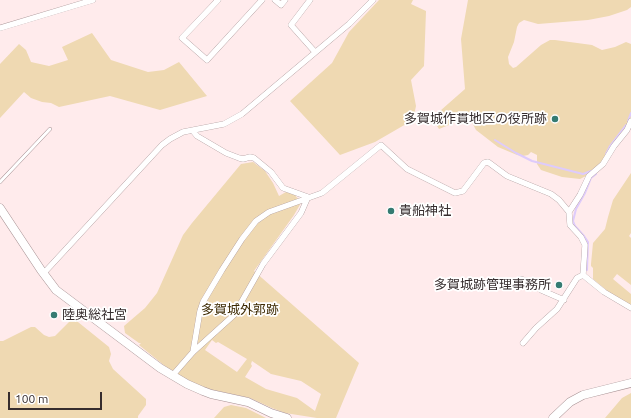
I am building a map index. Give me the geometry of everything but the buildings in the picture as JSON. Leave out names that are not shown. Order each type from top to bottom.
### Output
[{"type":"street","points":[[0,28],[94,0]]},
{"type":"street","points":[[218,0],[182,38],[207,60],[262,0]]},
{"type":"street","points":[[275,0],[281,5],[285,0]]},
{"type":"street","points":[[310,0],[291,25],[315,52]]},
{"type":"street","points":[[43,274],[162,145],[183,132],[224,124],[242,114],[353,20],[373,0]]},
{"type":"street","points":[[569,212],[580,195],[588,176],[603,164],[614,146],[627,130],[631,121]]},
{"type":"street","points":[[193,130],[197,136],[226,153],[243,159],[250,157],[254,158],[271,172],[283,188],[308,197]]},
{"type":"street","points":[[193,352],[203,302],[242,239],[262,215],[327,190],[381,145],[407,169],[455,193],[463,191],[484,163],[488,162],[507,176],[551,194],[559,200],[569,212],[570,225],[581,237],[585,245],[583,275]]},
{"type":"street","points":[[172,376],[193,352],[234,316],[263,264],[300,212],[308,197]]},
{"type":"street","points":[[0,208],[43,274],[56,290],[66,299],[172,376],[203,391],[248,402],[271,413],[287,418]]},
{"type":"street","points":[[523,343],[536,328],[557,309],[577,278],[583,275]]},
{"type":"street","points":[[583,275],[604,292],[631,308]]},
{"type":"street","points":[[520,279],[531,282],[541,290],[564,300]]},
{"type":"street","points":[[553,418],[570,402],[583,395],[631,383]]},
{"type":"lane","points":[[0,182],[50,129]]},
{"type":"green space","points":[[379,0],[413,0],[411,4],[426,11],[424,66],[411,80],[416,106],[413,120],[375,142],[340,155],[290,101],[332,63],[349,32]]},
{"type":"green space","points":[[468,0],[631,0],[631,7],[627,10],[609,16],[588,20],[538,24],[524,20],[519,23],[517,27],[514,42],[508,57],[509,64],[513,68],[516,67],[541,45],[550,40],[592,45],[602,50],[615,47],[626,42],[631,44],[631,118],[628,125],[603,161],[588,175],[580,179],[562,177],[541,170],[537,164],[537,155],[531,152],[528,155],[517,155],[498,147],[476,130],[469,117],[439,129],[432,118],[465,89],[461,39]]},
{"type":"green space","points":[[92,33],[111,60],[148,72],[164,70],[179,62],[207,96],[160,110],[110,96],[59,107],[51,103],[42,102],[31,98],[24,92],[0,118],[0,64],[19,44],[26,50],[31,62],[49,66],[68,60],[62,47]]},
{"type":"green space","name":"多賀城外郭跡","points":[[253,162],[265,171],[279,196],[286,192],[295,195],[301,203],[254,271],[359,363],[336,418],[317,418],[285,413],[250,398],[204,388],[176,375],[139,345],[141,343],[125,333],[124,326],[145,308],[157,293],[183,235],[241,164]],"holes":[[[212,340],[247,359],[237,372],[205,350]],[[252,361],[271,374],[301,381],[321,394],[315,411],[297,398],[266,389],[245,377],[252,366]]]},
{"type":"green space","points":[[631,173],[631,233],[629,236],[631,238],[631,285],[617,274],[613,279],[631,294],[631,305],[611,294],[593,279],[593,268],[591,264],[593,243],[605,229],[613,200]]},
{"type":"green space","points":[[73,318],[109,347],[111,354],[109,361],[113,369],[146,399],[146,405],[138,418],[0,418],[0,341],[3,341],[31,327],[35,327],[44,335],[49,337],[55,336]]},
{"type":"green space","points":[[631,393],[631,418],[605,418],[622,398]]},
{"type":"green space","points":[[231,405],[246,408],[266,418],[214,418],[224,407]]},
{"type":"waterway","points":[[628,121],[631,113]]},
{"type":"waterway","points":[[606,154],[610,146],[626,125]]},
{"type":"waterway","points":[[495,140],[532,161],[583,174],[591,171]]},
{"type":"waterway","points":[[587,270],[588,242],[575,226],[573,221],[576,209],[591,178],[596,174]]},
{"type":"place","name":"多賀城作貫地区の役所跡","points":[[555,119]]},
{"type":"place","name":"貴船神社","points":[[391,211]]},
{"type":"place","name":"多賀城跡管理事務所","points":[[559,285]]},
{"type":"place","name":"陸奥総社宮","points":[[54,315]]}]
